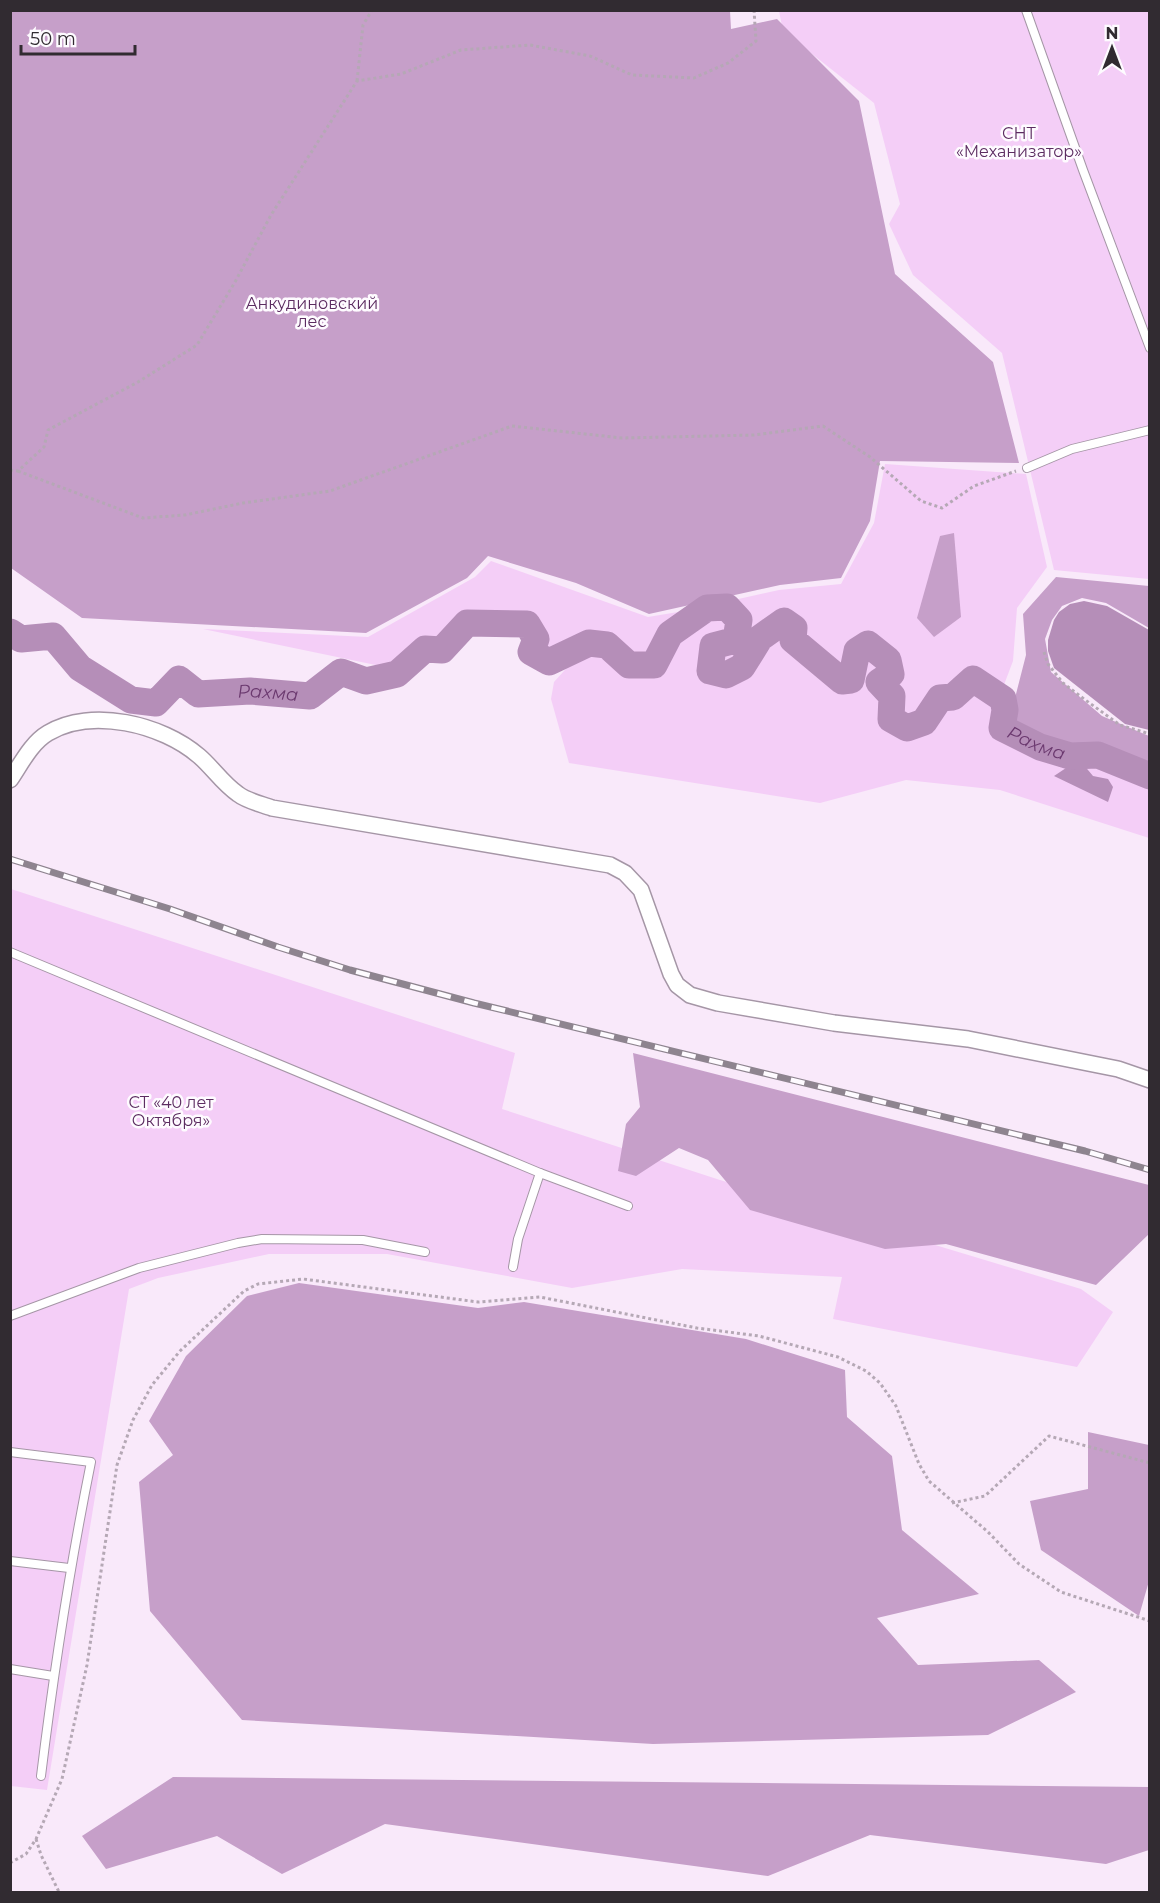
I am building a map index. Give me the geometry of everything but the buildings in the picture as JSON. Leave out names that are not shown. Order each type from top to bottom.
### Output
[{"type":"street","points":[[10,780],[33,746],[47,734],[67,725],[106,720],[148,727],[178,741],[199,756],[240,796],[272,808],[596,862],[625,873],[641,890],[671,974],[677,985],[690,995],[718,1003],[834,1023],[968,1039],[1118,1069],[1149,1080]]},
{"type":"lane","points":[[1026,10],[1149,348]]},
{"type":"lane","points":[[1027,468],[1072,449],[1149,429]]},
{"type":"lane","points":[[10,952],[540,1173],[628,1206]]},
{"type":"lane","points":[[513,1267],[518,1239],[540,1173]]},
{"type":"lane","points":[[10,1316],[139,1268],[262,1239],[363,1240],[425,1252]]},
{"type":"lane","points":[[10,1452],[90,1462],[69,1568],[41,1776]]},
{"type":"lane","points":[[10,1561],[69,1568]]},
{"type":"lane","points":[[10,1669],[53,1676]]},
{"type":"path","points":[[18,471],[44,447],[48,430],[138,382],[197,345],[235,282],[271,215],[357,81],[363,25],[372,10]]},
{"type":"path","points":[[357,81],[401,74],[461,50],[530,45],[590,56],[632,75],[694,78],[728,63],[756,41],[754,10]]},
{"type":"path","points":[[10,470],[143,518],[184,515],[243,503],[330,491],[512,426],[622,438],[754,435],[823,426],[870,457],[921,501],[942,508],[974,486],[1027,468]]},
{"type":"path","points":[[1044,652],[1048,664],[1063,683],[1077,694],[1120,725],[1149,734]]},
{"type":"path","points":[[10,1863],[26,1854],[36,1839],[62,1779],[87,1665],[117,1465],[133,1420],[152,1385],[180,1351],[243,1291],[258,1284],[303,1280],[478,1302],[540,1298],[698,1328],[759,1336],[838,1357],[866,1371],[880,1383],[896,1406],[919,1464],[929,1481],[988,1532],[1019,1564],[1061,1592],[1149,1621]]},
{"type":"path","points":[[952,1503],[985,1496],[1049,1436],[1149,1463]]},
{"type":"path","points":[[36,1839],[58,1893]]},
{"type":"green space","name":"Анкудиновский лес","points":[[11,11],[730,11],[731,29],[777,19],[859,101],[895,274],[993,362],[1019,463],[880,461],[870,521],[841,578],[780,585],[649,614],[576,583],[488,556],[467,578],[366,633],[82,618],[11,568]]},
{"type":"green space","name":"СНТ «Механизатор»","points":[[779,11],[1149,11],[1149,579],[1054,570],[1002,353],[913,275],[889,224],[900,204],[874,103],[783,31]]},
{"type":"green space","points":[[885,464],[1026,474],[1047,567],[1017,608],[1013,661],[1002,690],[970,675],[950,690],[935,696],[914,720],[898,713],[898,696],[889,686],[899,675],[894,659],[870,637],[857,643],[843,672],[801,637],[801,626],[787,615],[762,627],[738,658],[725,663],[722,653],[744,641],[747,615],[734,600],[779,590],[841,584],[874,523]]},
{"type":"green space","points":[[954,533],[961,617],[934,637],[917,618],[940,536]]},
{"type":"green space","points":[[491,561],[648,617],[696,609],[660,636],[648,659],[631,659],[607,639],[584,637],[551,654],[537,649],[540,637],[531,619],[464,618],[439,644],[421,645],[395,669],[203,629],[368,637],[475,577]]},
{"type":"green space","points":[[1056,577],[1149,586],[1149,628],[1106,603],[1082,598],[1062,606],[1052,620],[1045,639],[1051,672],[1102,716],[1149,736],[1149,762],[1080,746],[1046,741],[1013,723],[1015,698],[1026,655],[1023,614]]},
{"type":"green space","points":[[714,615],[729,623],[726,635],[706,642],[705,676],[728,681],[746,674],[766,641],[785,633],[786,641],[839,686],[856,683],[868,654],[882,672],[872,683],[884,699],[886,721],[901,731],[918,733],[944,703],[957,702],[975,687],[998,706],[997,732],[1065,759],[1097,763],[1149,784],[1149,838],[1000,790],[906,780],[820,803],[569,763],[551,699],[554,682],[582,651],[605,652],[628,673],[659,672],[678,635]]},
{"type":"green space","name":"СТ «40 лет Октября»","points":[[11,889],[515,1053],[502,1109],[720,1180],[1081,1289],[1113,1312],[1077,1367],[833,1319],[842,1277],[682,1269],[572,1288],[387,1254],[269,1254],[158,1278],[129,1289],[47,1790],[11,1786]]},
{"type":"green space","points":[[633,1053],[1149,1185],[1149,1234],[1096,1285],[946,1244],[885,1249],[750,1210],[708,1160],[679,1148],[636,1176],[618,1171],[626,1124],[640,1107]]},
{"type":"green space","points":[[299,1283],[478,1308],[524,1302],[746,1339],[845,1370],[847,1417],[892,1456],[902,1530],[979,1594],[877,1618],[918,1665],[1039,1660],[1076,1692],[988,1735],[653,1744],[242,1720],[150,1611],[139,1482],[173,1455],[149,1421],[186,1356],[247,1296]]},
{"type":"green space","points":[[1088,1432],[1149,1445],[1149,1581],[1139,1616],[1041,1550],[1030,1501],[1088,1489]]},
{"type":"green space","points":[[173,1777],[1149,1787],[1149,1850],[1106,1864],[870,1835],[768,1876],[385,1824],[282,1874],[217,1836],[106,1869],[82,1836]]},
{"type":"shaded area","points":[[1084,601],[1107,606],[1149,630],[1149,730],[1125,724],[1054,668],[1048,651],[1048,640],[1054,620],[1059,612],[1070,604]]},
{"type":"shaded area","points":[[1072,764],[1083,764],[1093,776],[1108,779],[1113,787],[1108,802],[1054,776]]},
{"type":"waterway","name":"Рахма","points":[[10,632],[21,639],[53,636],[80,668],[131,700],[156,703],[179,679],[198,694],[250,691],[310,696],[341,672],[366,681],[397,674],[425,649],[442,650],[467,623],[527,624],[536,639],[531,652],[549,662],[589,643],[607,645],[629,665],[654,665],[670,634],[707,608],[727,607],[739,620],[736,640],[713,646],[710,671],[726,675],[742,667],[760,638],[784,621],[794,628],[793,640],[842,681],[851,680],[857,651],[868,644],[888,660],[891,674],[879,682],[892,696],[891,719],[907,728],[924,722],[940,698],[953,697],[973,679],[1003,699],[1005,710],[1002,728],[1040,747],[1070,756],[1098,755],[1150,776]]},
{"type":"railway","points":[[10,859],[170,909],[350,970],[474,1003],[1085,1151],[1150,1170]]}]
